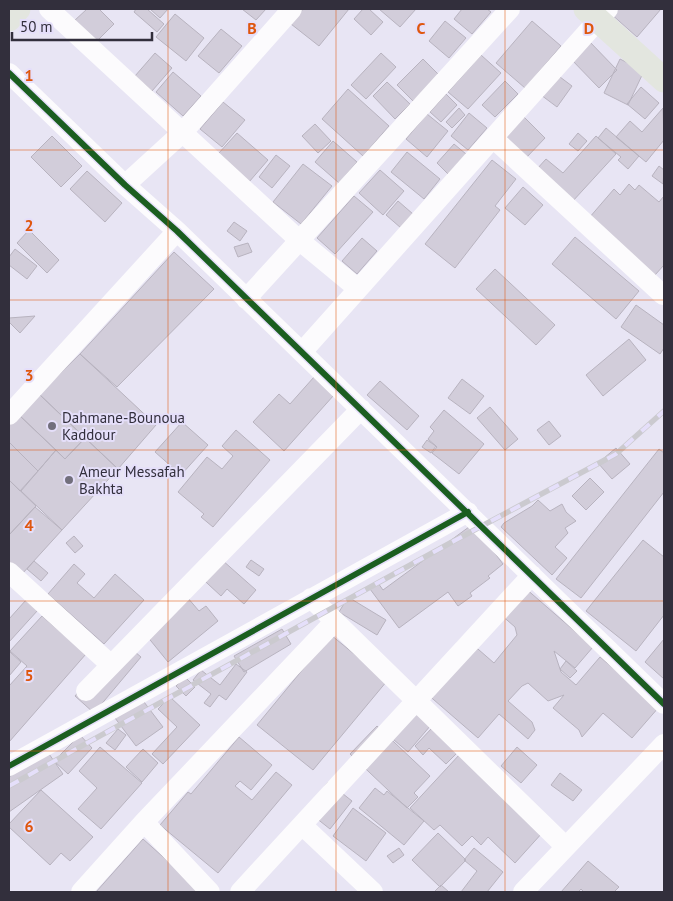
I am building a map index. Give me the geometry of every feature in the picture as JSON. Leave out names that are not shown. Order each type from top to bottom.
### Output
[{"type":"main road","points":[[9,20],[18,9]]},
{"type":"main road","points":[[597,12],[664,80]]},
{"type":"street","points":[[49,9],[300,241],[357,288]]},
{"type":"street","points":[[126,185],[183,132],[292,9]]},
{"type":"street","points":[[246,299],[510,9]]},
{"type":"street","points":[[302,352],[357,288],[493,138],[597,12]]},
{"type":"street","points":[[9,74],[126,185],[177,230],[664,704]]},
{"type":"street","points":[[493,138],[656,289],[664,294]]},
{"type":"street","points":[[9,415],[177,230]]},
{"type":"street","points":[[86,691],[361,409]]},
{"type":"street","points":[[9,766],[468,512]]},
{"type":"street","points":[[9,572],[111,665]]},
{"type":"street","points":[[240,892],[532,575]]},
{"type":"street","points":[[311,598],[566,847]]},
{"type":"street","points":[[81,892],[144,822],[335,621]]},
{"type":"street","points":[[522,892],[664,744]]},
{"type":"street","points":[[144,822],[210,892]]},
{"type":"street","points":[[302,825],[373,892]]},
{"type":"building","points":[[87,9],[99,9],[114,24],[96,42],[74,21]]},
{"type":"building","points":[[136,9],[147,9],[164,24],[157,32],[134,12]]},
{"type":"building","points":[[150,9],[168,9],[160,18]]},
{"type":"building","points":[[242,9],[266,9],[256,20]]},
{"type":"building","points":[[303,9],[349,9],[319,46],[291,24]]},
{"type":"building","points":[[363,9],[369,9],[383,22],[371,35],[354,19]]},
{"type":"building","points":[[379,9],[416,9],[400,27]]},
{"type":"building","points":[[462,9],[487,9],[491,12],[472,34],[454,19]]},
{"type":"building","points":[[613,9],[661,9],[637,37],[610,13]]},
{"type":"building","points":[[175,14],[204,38],[186,61],[156,37]]},
{"type":"building","points":[[445,21],[466,38],[449,58],[429,41]]},
{"type":"building","points":[[532,21],[561,46],[525,88],[496,63]]},
{"type":"building","points":[[221,29],[242,46],[219,73],[198,56]]},
{"type":"building","points":[[588,40],[617,70],[599,88],[570,58]]},
{"type":"building","points":[[155,53],[172,68],[152,91],[135,76]]},
{"type":"building","points":[[381,53],[396,67],[366,99],[351,85]]},
{"type":"building","points":[[481,55],[501,73],[468,109],[448,92]]},
{"type":"building","points":[[423,59],[439,75],[413,101],[397,85]]},
{"type":"building","points":[[620,59],[644,71],[628,105],[604,93]]},
{"type":"building","points":[[552,71],[572,86],[557,107],[537,92]]},
{"type":"building","points":[[173,72],[201,96],[183,116],[156,92]]},
{"type":"building","points":[[505,81],[518,94],[495,117],[482,105]]},
{"type":"building","points":[[387,82],[410,104],[395,119],[373,96]]},
{"type":"building","points":[[641,87],[659,103],[645,119],[627,104]]},
{"type":"building","points":[[348,89],[389,126],[363,156],[322,119]]},
{"type":"building","points":[[446,94],[457,105],[441,122],[430,112]]},
{"type":"building","points":[[223,102],[245,120],[222,147],[200,129]]},
{"type":"building","points":[[459,108],[465,115],[452,128],[446,122]]},
{"type":"building","points":[[663,108],[664,140],[646,162],[616,137],[630,121],[642,132]]},
{"type":"building","points":[[469,113],[487,128],[468,150],[451,136]]},
{"type":"building","points":[[520,113],[545,138],[526,158],[501,133]]},
{"type":"building","points":[[427,114],[448,131],[427,157],[406,139]]},
{"type":"building","points":[[315,124],[331,141],[318,153],[302,136]]},
{"type":"building","points":[[606,128],[639,156],[628,169],[618,160],[621,157],[598,138]]},
{"type":"building","points":[[237,133],[268,160],[249,182],[218,154]]},
{"type":"building","points":[[578,133],[587,141],[578,151],[569,144]]},
{"type":"building","points":[[52,136],[82,166],[61,187],[31,157]]},
{"type":"building","points":[[596,136],[616,154],[572,202],[536,170],[546,159],[563,173]]},
{"type":"building","points":[[333,141],[357,162],[339,183],[315,162]]},
{"type":"building","points":[[454,144],[466,154],[448,174],[437,163]]},
{"type":"building","points":[[407,152],[440,179],[424,199],[391,172]]},
{"type":"building","points":[[276,155],[290,166],[272,188],[259,177]]},
{"type":"building","points":[[492,160],[516,179],[495,206],[500,210],[455,268],[425,244]]},
{"type":"building","points":[[303,164],[332,186],[301,224],[273,202]]},
{"type":"building","points":[[659,166],[664,170],[663,184],[652,176]]},
{"type":"building","points":[[380,170],[404,191],[383,215],[359,193]]},
{"type":"building","points":[[87,171],[122,203],[105,222],[70,189]]},
{"type":"building","points":[[629,184],[635,190],[639,185],[659,202],[664,196],[664,265],[655,275],[589,218],[614,189],[620,195]]},
{"type":"building","points":[[523,187],[543,205],[525,225],[505,208]]},
{"type":"building","points":[[354,196],[373,212],[335,254],[317,238]]},
{"type":"building","points":[[398,201],[413,214],[401,228],[386,215]]},
{"type":"building","points":[[234,222],[247,231],[240,241],[227,231]]},
{"type":"building","points":[[29,230],[59,260],[47,273],[17,243]]},
{"type":"building","points":[[575,237],[639,291],[616,319],[552,264]]},
{"type":"building","points":[[362,238],[377,251],[357,274],[342,261]]},
{"type":"building","points":[[248,243],[252,252],[238,257],[234,247]]},
{"type":"building","points":[[15,249],[37,266],[27,279],[9,265],[9,257]]},
{"type":"building","points":[[174,252],[214,289],[117,387],[80,354]]},
{"type":"building","points":[[495,269],[555,325],[536,345],[476,289]]},
{"type":"building","points":[[636,305],[664,325],[664,348],[660,354],[621,327]]},
{"type":"building","points":[[35,316],[20,333],[9,322],[9,318]]},
{"type":"building","points":[[629,339],[646,360],[603,396],[586,375]]},
{"type":"building","points":[[80,354],[156,425],[118,469],[39,394]]},
{"type":"building","points":[[314,377],[334,395],[284,451],[253,422],[279,394],[290,404]]},
{"type":"building","points":[[462,379],[484,396],[470,414],[448,398]]},
{"type":"building","points":[[380,381],[419,416],[407,430],[367,395]]},
{"type":"building","name":"Dahmane-Bounoua Kaddour","points":[[39,394],[85,438],[65,459],[19,415]]},
{"type":"building","points":[[490,407],[518,439],[505,450],[477,418]]},
{"type":"building","points":[[444,410],[484,444],[459,474],[432,453],[437,447],[428,439],[434,431],[430,427]]},
{"type":"building","points":[[19,415],[56,450],[38,471],[9,442],[9,426]]},
{"type":"building","points":[[549,421],[561,436],[549,445],[537,430]]},
{"type":"building","points":[[182,422],[208,445],[181,475],[155,452]]},
{"type":"building","points":[[236,430],[270,460],[213,527],[201,517],[204,514],[178,492],[207,457],[222,469],[233,456],[222,446]]},
{"type":"building","name":"Ameur Messafah Bakhta","points":[[85,438],[118,469],[62,530],[21,491],[56,450],[65,459]]},
{"type":"building","points":[[427,440],[436,446],[431,453],[422,447]]},
{"type":"building","points":[[9,442],[38,471],[20,491],[9,480]]},
{"type":"building","points":[[616,448],[630,464],[612,479],[598,463]]},
{"type":"building","points":[[659,449],[664,453],[664,492],[581,598],[556,579]]},
{"type":"building","points":[[590,478],[604,492],[586,510],[572,496]]},
{"type":"building","points":[[9,480],[36,506],[9,535]]},
{"type":"building","points":[[538,500],[550,511],[562,504],[566,512],[576,521],[565,528],[568,533],[555,547],[567,558],[552,575],[501,527]]},
{"type":"building","points":[[35,507],[62,530],[22,574],[9,564],[9,535]]},
{"type":"building","points":[[473,524],[503,564],[488,576],[490,578],[470,593],[472,596],[458,606],[448,592],[399,628],[370,589],[378,583],[383,590]]},
{"type":"building","points":[[74,536],[83,546],[75,553],[66,543]]},
{"type":"building","points":[[643,540],[664,557],[664,615],[636,651],[586,611]]},
{"type":"building","points":[[213,552],[256,590],[244,604],[227,589],[221,596],[195,572]]},
{"type":"building","points":[[251,560],[264,569],[259,576],[246,567]]},
{"type":"building","points":[[34,561],[48,573],[41,581],[27,569]]},
{"type":"building","points":[[74,564],[85,574],[77,583],[94,598],[115,574],[144,600],[104,644],[48,594]]},
{"type":"building","points":[[517,581],[593,647],[575,668],[554,651],[561,672],[576,685],[600,657],[659,707],[632,738],[603,713],[582,737],[579,730],[553,708],[564,695],[548,701],[528,683],[522,686],[508,701],[532,722],[535,730],[528,739],[499,714],[478,738],[419,687],[463,636],[494,663],[517,635],[515,627],[493,608]]},
{"type":"building","points":[[181,590],[199,611],[206,606],[218,621],[168,662],[138,625]]},
{"type":"building","points":[[348,597],[386,620],[377,635],[339,612]]},
{"type":"building","points":[[26,600],[38,610],[9,642],[9,619]]},
{"type":"building","points":[[42,616],[86,654],[9,742],[9,686],[27,666],[10,651]]},
{"type":"building","points":[[282,629],[291,644],[244,672],[234,656]]},
{"type":"building","points":[[331,635],[387,681],[313,770],[257,725]]},
{"type":"building","points":[[664,639],[664,679],[645,662]]},
{"type":"building","points":[[122,641],[141,657],[94,713],[75,696]]},
{"type":"building","points":[[10,652],[21,662],[9,676],[9,654]]},
{"type":"building","points":[[566,661],[577,671],[570,678],[560,669]]},
{"type":"building","points":[[236,664],[247,672],[226,700],[219,695],[210,707],[204,703],[211,694],[193,680],[201,670],[220,685]]},
{"type":"building","points":[[185,677],[195,687],[186,696],[176,686]]},
{"type":"building","points":[[170,697],[200,725],[163,764],[152,754],[177,727],[158,709]]},
{"type":"building","points":[[141,698],[163,727],[136,746],[115,718]]},
{"type":"building","points":[[403,702],[431,725],[408,752],[380,728]]},
{"type":"building","points":[[377,726],[430,776],[414,793],[418,797],[407,808],[350,754]]},
{"type":"building","points":[[432,728],[458,752],[446,764],[429,748],[423,755],[415,746]]},
{"type":"building","points":[[118,729],[126,735],[115,750],[106,743]]},
{"type":"building","points":[[80,735],[92,748],[68,774],[54,761]]},
{"type":"building","points":[[239,737],[272,765],[251,790],[240,781],[235,786],[252,800],[276,772],[292,785],[218,873],[160,825],[188,792],[191,794]]},
{"type":"building","points":[[100,747],[142,783],[101,829],[78,809],[97,788],[79,771]]},
{"type":"building","points":[[517,747],[537,765],[521,783],[501,766]]},
{"type":"building","points":[[143,749],[158,763],[142,782],[126,767]]},
{"type":"building","points":[[47,751],[63,774],[9,812],[9,777]]},
{"type":"building","points":[[460,754],[543,832],[515,863],[488,837],[481,845],[472,836],[462,846],[440,825],[434,830],[410,808]]},
{"type":"building","points":[[560,773],[582,790],[573,801],[551,785]]},
{"type":"building","points":[[328,782],[352,801],[330,829],[306,810]]},
{"type":"building","points":[[375,788],[384,795],[387,791],[424,821],[404,845],[359,808]]},
{"type":"building","points":[[41,790],[93,837],[70,861],[61,853],[50,865],[9,827],[9,824]]},
{"type":"building","points":[[353,808],[386,833],[366,861],[333,836]]},
{"type":"building","points":[[438,833],[466,860],[440,887],[412,860]]},
{"type":"building","points":[[143,839],[199,889],[196,892],[96,892]]},
{"type":"building","points":[[399,848],[404,855],[393,863],[387,856]]},
{"type":"building","points":[[474,848],[503,872],[487,892],[461,892],[477,871],[464,860]]},
{"type":"building","points":[[588,861],[619,887],[614,892],[584,892],[581,889],[578,892],[561,892]]},
{"type":"building","points":[[441,885],[449,892],[434,892]]},
{"type":"railway","points":[[9,786],[616,454],[664,411]]},
{"type":"cycle path","points":[[9,73],[125,185],[177,231],[664,704]]},
{"type":"cycle path","points":[[9,766],[468,512]]},
{"type":"place","name":"Dahmane-Bounoua Kaddour","points":[[52,426]]},
{"type":"place","name":"Ameur Messafah Bakhta","points":[[69,480]]}]
